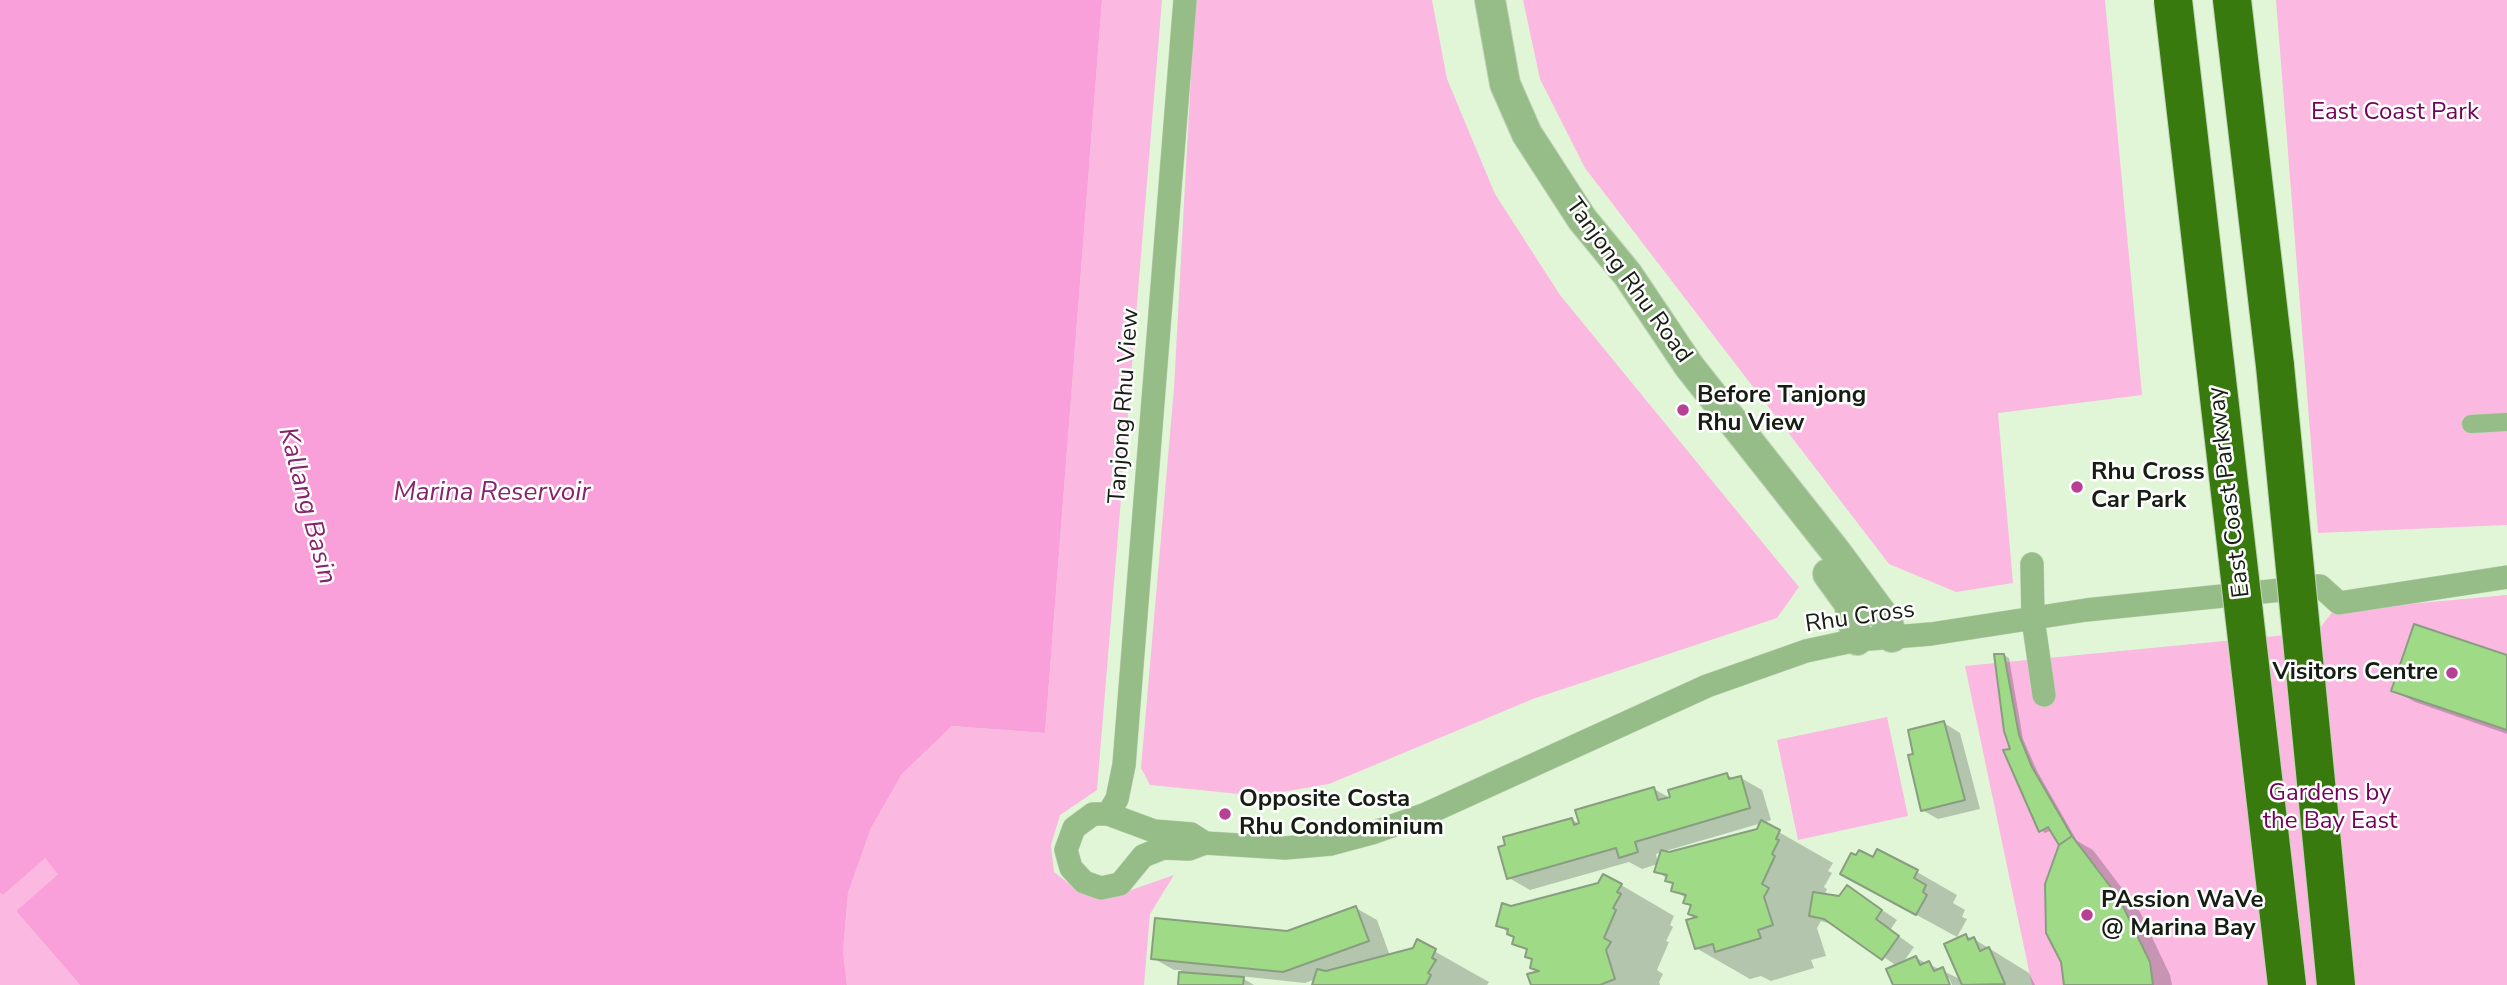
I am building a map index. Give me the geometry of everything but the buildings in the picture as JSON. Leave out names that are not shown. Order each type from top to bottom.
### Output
[{"type":"highway","name":"East Coast Parkway","points":[[2173,0],[2287,985]]},
{"type":"highway","points":[[2232,0],[2274,366],[2336,985]]},
{"type":"street","name":"Tanjong Rhu View","points":[[1108,814],[1117,799],[1124,765],[1185,0]]},
{"type":"street","name":"Tanjong Rhu Road","points":[[1476,0],[1488,78],[1520,157],[1662,359],[1818,559],[1849,603],[1857,640]]},
{"type":"street","name":"Tanjong Rhu Road","points":[[1490,0],[1505,84],[1527,134],[1582,219],[1628,275],[1689,366],[1836,552],[1887,621],[1892,637]]},
{"type":"street","points":[[2472,424],[2506,422]]},
{"type":"street","points":[[2032,564],[2033,619],[2044,695]]},
{"type":"street","name":"Rhu Cross","points":[[1205,843],[1191,834],[1154,831],[1108,814],[1093,814],[1074,828],[1066,850],[1071,868],[1084,882],[1101,888],[1120,884],[1143,856],[1163,848],[1189,849],[1205,843],[1285,848],[1331,845],[1426,814],[1707,686],[1806,651],[1857,640],[1931,634],[2098,608],[2320,586],[2339,603],[2507,577]]},
{"type":"green space","points":[[1102,0],[1162,0],[1097,790],[1060,815],[1051,845],[1054,872],[1081,893],[1114,896],[1174,875],[1150,914],[1144,985],[847,985],[843,951],[848,893],[871,828],[902,774],[952,726],[1045,733]]},
{"type":"green space","points":[[1195,0],[1432,0],[1447,79],[1495,194],[1560,295],[1799,587],[1777,618],[1533,699],[1329,784],[1259,796],[1150,785],[1141,768],[1174,388]]},
{"type":"green space","points":[[1523,0],[2105,0],[2142,395],[1998,413],[2013,583],[1956,592],[1889,564],[1585,168],[1540,79]]},
{"type":"green space","name":"East Coast Park","points":[[2276,0],[2507,0],[2507,525],[2318,533]]},
{"type":"green space","name":"Gardens by the Bay East","points":[[2507,595],[2507,985],[2032,985],[1965,666],[2317,632],[2333,611]]},
{"type":"green space","points":[[1887,717],[1908,816],[1798,840],[1777,740]]},
{"type":"green space","points":[[45,857],[59,873],[16,911],[80,985],[0,985],[0,893],[3,895]]},
{"type":"water","name":"Marina Reservoir","points":[[0,0],[1102,0],[1045,733],[952,726],[902,774],[871,828],[848,893],[843,951],[847,985],[80,985],[16,911],[58,874],[45,858],[3,895],[0,893]]},
{"type":"place","name":"Before Tanjong Rhu View","points":[[1683,410]]},
{"type":"place","name":"Rhu Cross Car Park","points":[[2077,487]]},
{"type":"place","name":"Visitors Centre","points":[[2452,673]]},
{"type":"place","name":"Opposite Costa Rhu Condominium","points":[[1225,814]]},
{"type":"place","name":"PAssion WaVe @ Marina Bay","points":[[2087,915]]},
{"type":"water label","name":"Kallang Basin","points":[[306,506]]}]
